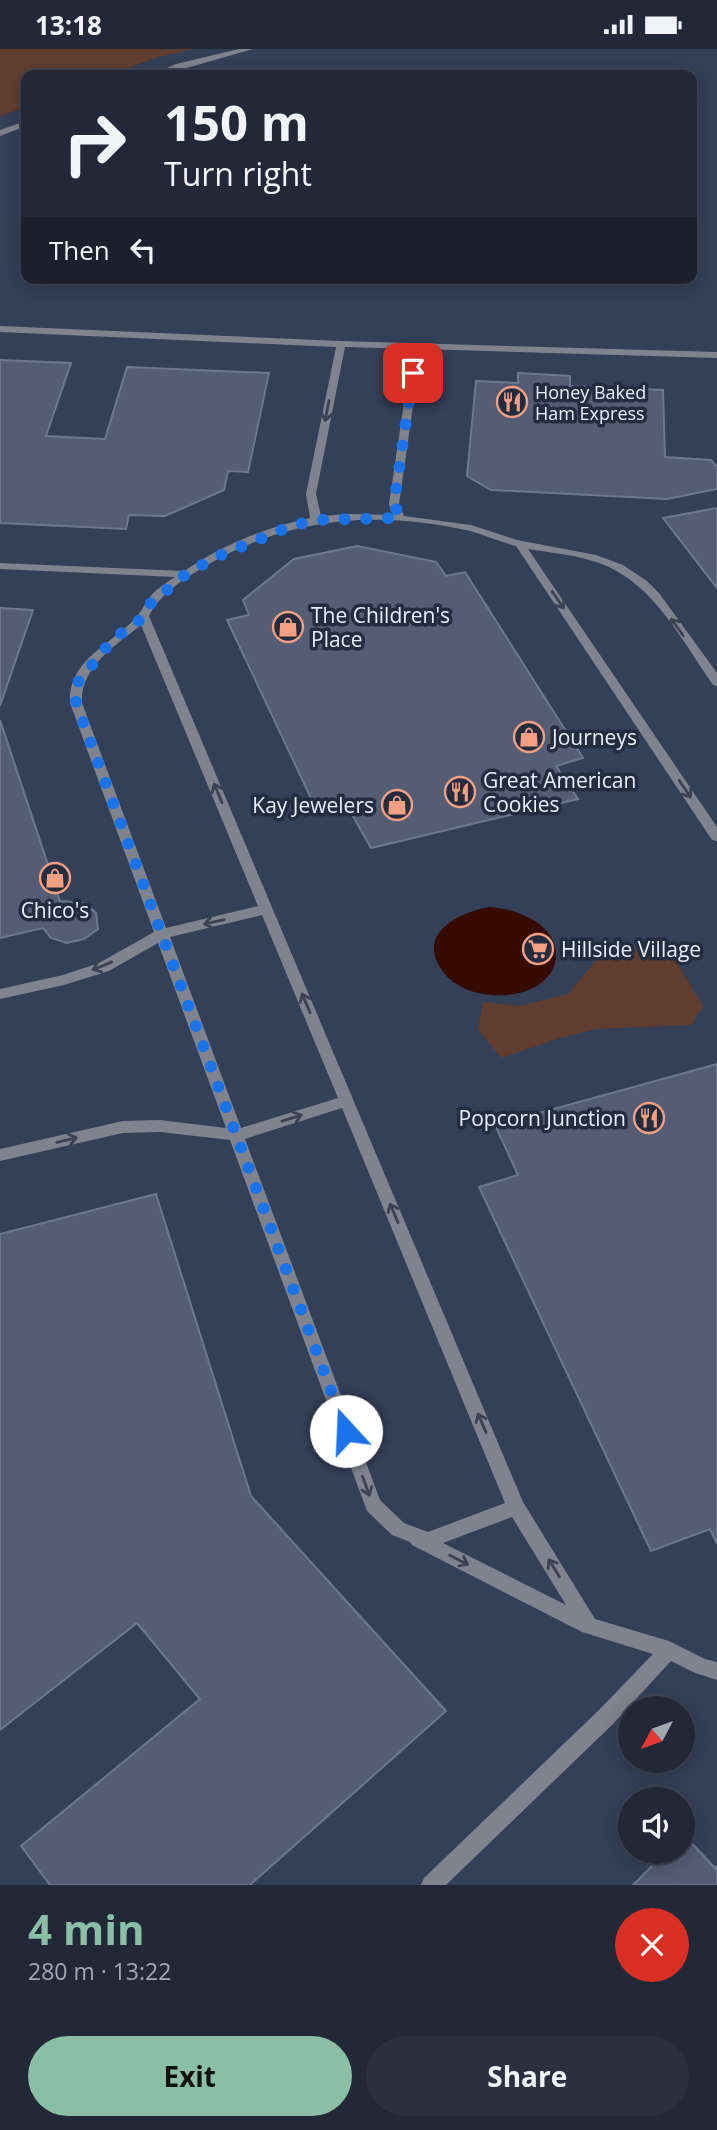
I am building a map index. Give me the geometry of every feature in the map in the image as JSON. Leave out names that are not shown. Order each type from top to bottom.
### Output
[{"type":"lane","points":[[168,70],[249,49]]},
{"type":"lane","points":[[0,133],[21,125]]},
{"type":"lane","points":[[0,329],[341,344],[717,355]]},
{"type":"lane","points":[[316,520],[311,493],[341,344]]},
{"type":"lane","points":[[400,518],[394,504],[417,346]]},
{"type":"lane","points":[[717,682],[649,589],[632,575],[606,561],[519,543],[466,527],[400,518],[316,520],[256,539],[186,574],[149,606],[144,617],[113,639],[75,686],[76,703],[373,1505],[398,1529],[589,1626],[669,1650],[702,1667],[717,1671]]},
{"type":"lane","points":[[519,543],[717,837]]},
{"type":"lane","points":[[0,566],[186,574]]},
{"type":"lane","points":[[144,617],[516,1507],[589,1626]]},
{"type":"lane","points":[[0,994],[64,980],[104,967],[162,934],[267,909]]},
{"type":"lane","points":[[0,1155],[123,1127],[160,1126],[237,1135],[347,1101]]},
{"type":"lane","points":[[398,1529],[428,1540],[516,1507]]},
{"type":"lane","points":[[430,1885],[606,1717],[669,1650]]},
{"type":"shaded area","points":[[0,49],[194,49],[158,57],[123,70],[21,70],[21,109],[0,116]]},
{"type":"shaded area","name":"Hillside Village","points":[[194,49],[717,49],[717,1885],[0,1885],[0,116],[21,109],[21,284],[697,284],[697,70],[123,70],[158,57]]},
{"type":"shaded area","points":[[489,907],[519,913],[540,925],[553,940],[556,956],[551,972],[538,985],[518,993],[491,995],[459,986],[444,973],[436,960],[434,947],[443,928],[464,915]]},
{"type":"shaded area","points":[[665,943],[703,1006],[691,1025],[596,1029],[501,1058],[478,1029],[483,1002],[520,1006],[568,994],[603,952]]},
{"type":"building","points":[[0,360],[71,363],[46,436],[105,439],[127,367],[269,373],[248,472],[228,471],[224,490],[165,516],[129,515],[126,529],[0,523]]},
{"type":"building","points":[[518,373],[570,376],[570,386],[663,390],[665,457],[711,460],[717,467],[717,489],[667,499],[491,490],[467,476],[476,381],[518,383]]},
{"type":"building","points":[[717,508],[717,588],[663,518]]},
{"type":"building","points":[[357,546],[436,562],[446,576],[465,572],[583,758],[556,766],[578,799],[371,848],[346,804],[318,813],[227,620],[249,615],[243,600],[294,559]]},
{"type":"building","points":[[0,608],[33,610],[0,706]]},
{"type":"building","points":[[0,720],[60,901],[85,903],[96,913],[98,929],[84,939],[67,943],[51,938],[43,928],[0,938]]},
{"type":"building","points":[[717,1064],[717,1544],[710,1529],[651,1551],[479,1187],[518,1175],[495,1125]]},
{"type":"building","points":[[156,1194],[251,1496],[446,1711],[250,1885],[50,1885],[21,1846],[200,1699],[137,1623],[0,1730],[0,1234]]},
{"type":"building","points":[[695,1847],[715,1868],[717,1866],[717,1885],[633,1885],[654,1864],[695,1864]]},
{"type":"place","name":"Honey Baked Ham Express","points":[[512,402]]},
{"type":"place","name":"The Children's Place","points":[[288,627]]},
{"type":"place","name":"Journeys","points":[[529,737]]},
{"type":"place","name":"Great American Cookies","points":[[460,792]]},
{"type":"place","name":"Kay Jewelers","points":[[397,805]]},
{"type":"place","name":"Chico's","points":[[55,878]]},
{"type":"place","name":"Hillside Village","points":[[538,949]]},
{"type":"place","name":"Popcorn Junction","points":[[649,1118]]},
{"type":"route","points":[[346,1431],[76,703],[75,686],[113,639],[144,617],[149,605],[186,574],[216,557],[291,526],[316,520],[400,518],[394,504],[413,373]]}]
